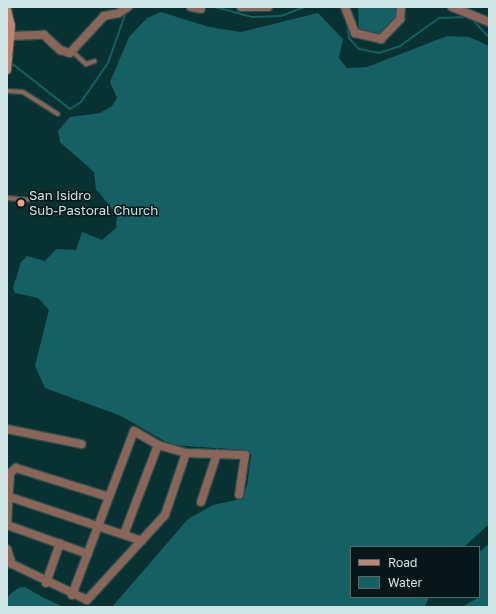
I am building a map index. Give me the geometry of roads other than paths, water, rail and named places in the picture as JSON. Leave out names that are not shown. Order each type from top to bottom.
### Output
[{"type":"main road","points":[[7,9],[11,36],[10,56],[7,70]]},
{"type":"street","points":[[11,36],[44,35],[60,50],[73,52],[104,16],[119,13],[128,7]]},
{"type":"street","points":[[191,7],[201,9]]},
{"type":"street","points":[[241,7],[268,7]]},
{"type":"street","points":[[345,7],[355,33],[381,39],[400,19],[401,7]]},
{"type":"street","points":[[452,7],[489,22]]},
{"type":"street","points":[[7,428],[81,444]]},
{"type":"street","points":[[72,595],[134,431],[158,445],[186,453],[245,455],[239,496]]},
{"type":"street","points":[[124,534],[158,445]]},
{"type":"street","points":[[7,549],[12,564],[72,595],[87,600],[165,515],[186,453]]},
{"type":"street","points":[[201,502],[217,454]]},
{"type":"street","points":[[88,554],[7,525],[10,473],[20,468],[109,497]]},
{"type":"street","points":[[8,499],[142,540]]},
{"type":"street","points":[[46,582],[60,543]]},
{"type":"lane","points":[[73,52],[86,64],[96,61]]},
{"type":"lane","points":[[7,91],[23,92],[58,114]]},
{"type":"lane","points":[[7,198],[28,200]]},
{"type":"water","points":[[358,7],[396,7],[395,18],[381,36],[359,31]]},
{"type":"water","points":[[161,12],[209,27],[241,32],[318,13],[343,39],[339,58],[347,68],[367,67],[447,36],[469,37],[489,46],[489,524],[465,546],[350,546],[350,598],[429,598],[425,607],[112,607],[188,519],[213,505],[241,499],[247,486],[251,455],[244,450],[171,445],[121,416],[45,388],[35,366],[49,310],[38,298],[15,293],[13,288],[21,262],[27,256],[45,261],[56,249],[76,250],[82,232],[102,240],[116,228],[117,215],[96,189],[94,172],[60,142],[58,131],[70,117],[100,113],[112,106],[117,98],[110,82],[129,37],[147,18]]},
{"type":"water","points":[[489,544],[489,607],[462,607],[477,598],[480,598],[480,551]]},
{"type":"water","points":[[25,587],[64,607],[7,607],[7,597],[18,588]]},
{"type":"waterway","points":[[215,7],[253,17],[281,16],[305,7]]},
{"type":"waterway","points":[[340,7],[345,17]]},
{"type":"waterway","points":[[10,62],[70,109],[81,102],[108,63],[126,12]]},
{"type":"waterway","points":[[347,21],[349,38],[359,49],[379,53],[400,46],[439,18],[466,17]]},
{"type":"waterway","points":[[472,19],[489,37]]},
{"type":"place","name":"San Isidro Sub-Pastoral Church","points":[[21,203]]}]
